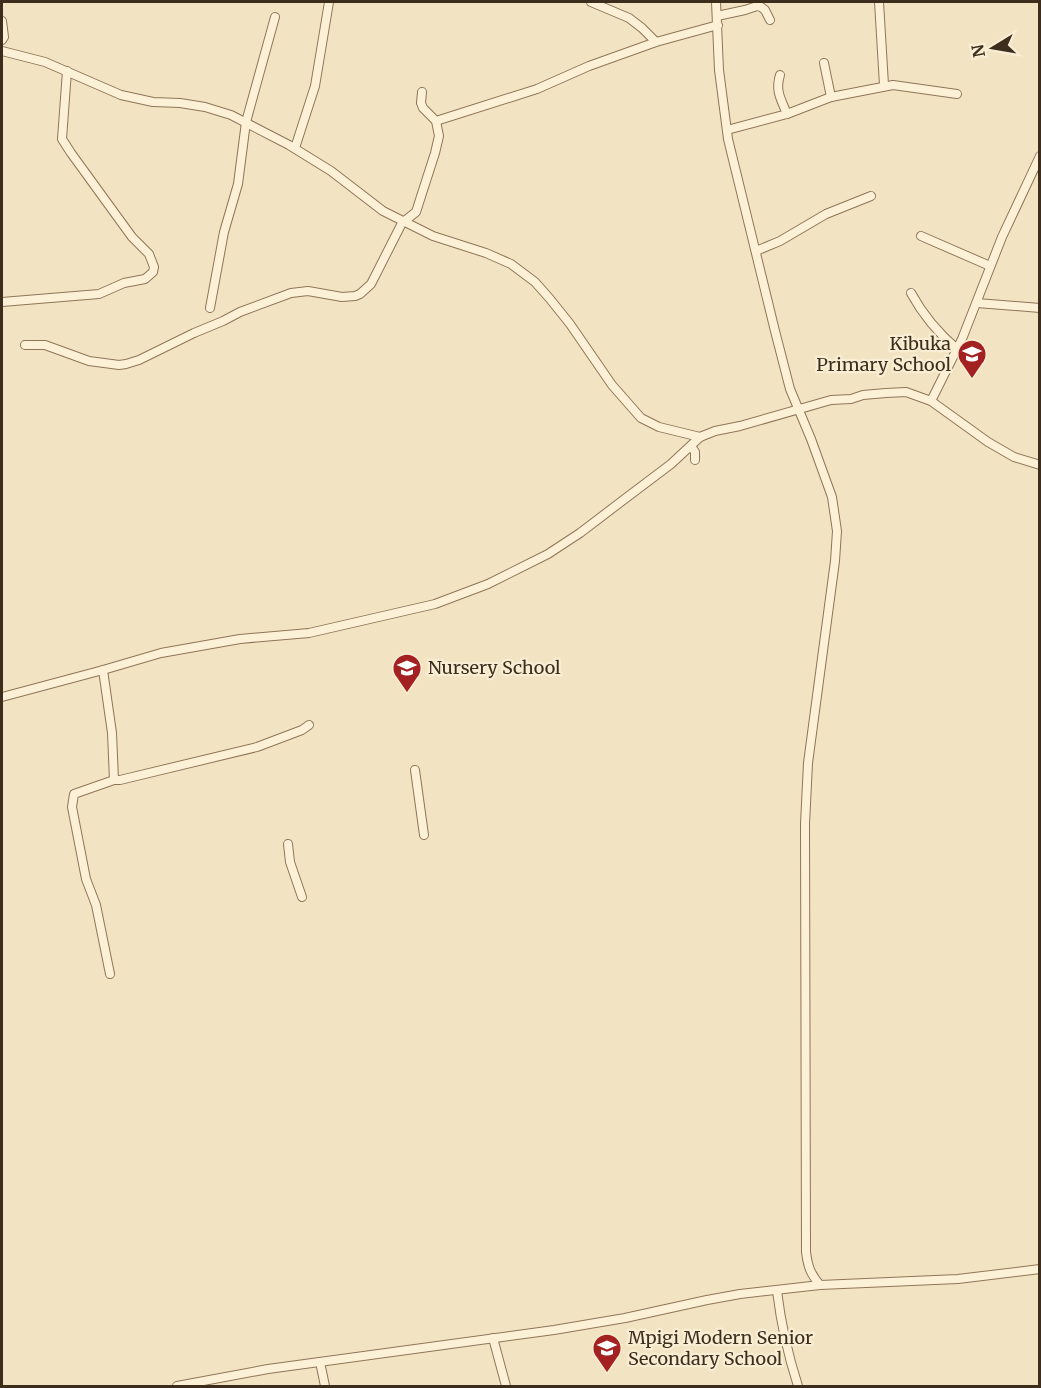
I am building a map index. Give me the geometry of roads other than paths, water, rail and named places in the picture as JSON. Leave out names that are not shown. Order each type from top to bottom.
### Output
[{"type":"street","points":[[295,148],[315,86],[328,2]]},
{"type":"street","points":[[591,2],[629,18],[656,42]]},
{"type":"street","points":[[716,2],[719,70],[727,130],[788,380],[832,497],[837,531],[808,763],[805,824],[806,1252],[808,1267],[820,1285]]},
{"type":"street","points":[[879,2],[884,85]]},
{"type":"street","points":[[436,122],[537,89],[589,66],[757,6],[765,10],[770,20]]},
{"type":"street","points":[[210,308],[224,232],[238,184],[246,122],[275,17]]},
{"type":"street","points":[[2,21],[4,36],[2,40]]},
{"type":"street","points":[[2,51],[45,62],[121,95],[146,101],[205,107],[231,115],[295,148],[331,171],[383,211],[433,237],[486,253],[511,264],[535,282],[550,299],[612,385],[641,418],[659,427],[700,437]]},
{"type":"street","points":[[824,63],[831,97]]},
{"type":"street","points":[[2,303],[99,294],[124,283],[145,279],[153,272],[154,267],[149,254],[132,237],[62,139],[67,71]]},
{"type":"street","points":[[780,75],[777,85],[787,114]]},
{"type":"street","points":[[727,130],[787,114],[831,97],[884,85],[957,94]]},
{"type":"street","points":[[25,345],[45,345],[89,361],[126,364],[240,312],[291,293],[308,291],[342,297],[360,294],[370,284],[402,223],[416,212],[435,153],[438,136],[436,122],[421,104],[422,92]]},
{"type":"street","points":[[931,401],[957,349],[990,266],[1040,156]]},
{"type":"street","points":[[756,251],[780,241],[826,214],[871,196]]},
{"type":"street","points":[[921,236],[990,266]]},
{"type":"street","points":[[911,293],[920,309],[957,349]]},
{"type":"street","points":[[977,303],[1040,308]]},
{"type":"street","points":[[2,697],[161,654],[240,639],[309,633],[435,604],[488,584],[548,554],[580,533],[671,464],[700,437],[831,400],[906,392],[931,401],[987,442],[1014,458],[1040,465]]},
{"type":"street","points":[[691,446],[695,452],[695,460]]},
{"type":"street","points":[[103,670],[112,733],[114,780]]},
{"type":"street","points":[[110,974],[96,905],[86,879],[72,807],[74,794],[114,780],[257,747],[302,730],[309,725]]},
{"type":"street","points":[[415,770],[424,835]]},
{"type":"street","points":[[288,844],[290,862],[302,897]]},
{"type":"street","points":[[177,1386],[268,1369],[625,1318],[729,1296],[820,1285],[958,1279],[1040,1269]]},
{"type":"street","points":[[777,1291],[790,1361],[798,1386]]},
{"type":"street","points":[[493,1338],[506,1386]]},
{"type":"street","points":[[320,1362],[324,1386]]},
{"type":"place","name":"Kibuka Primary School","points":[[972,380]]},
{"type":"place","name":"Nursery School","points":[[407,694]]},
{"type":"place","name":"Mpigi Modern Senior Secondary School","points":[[607,1374]]}]
